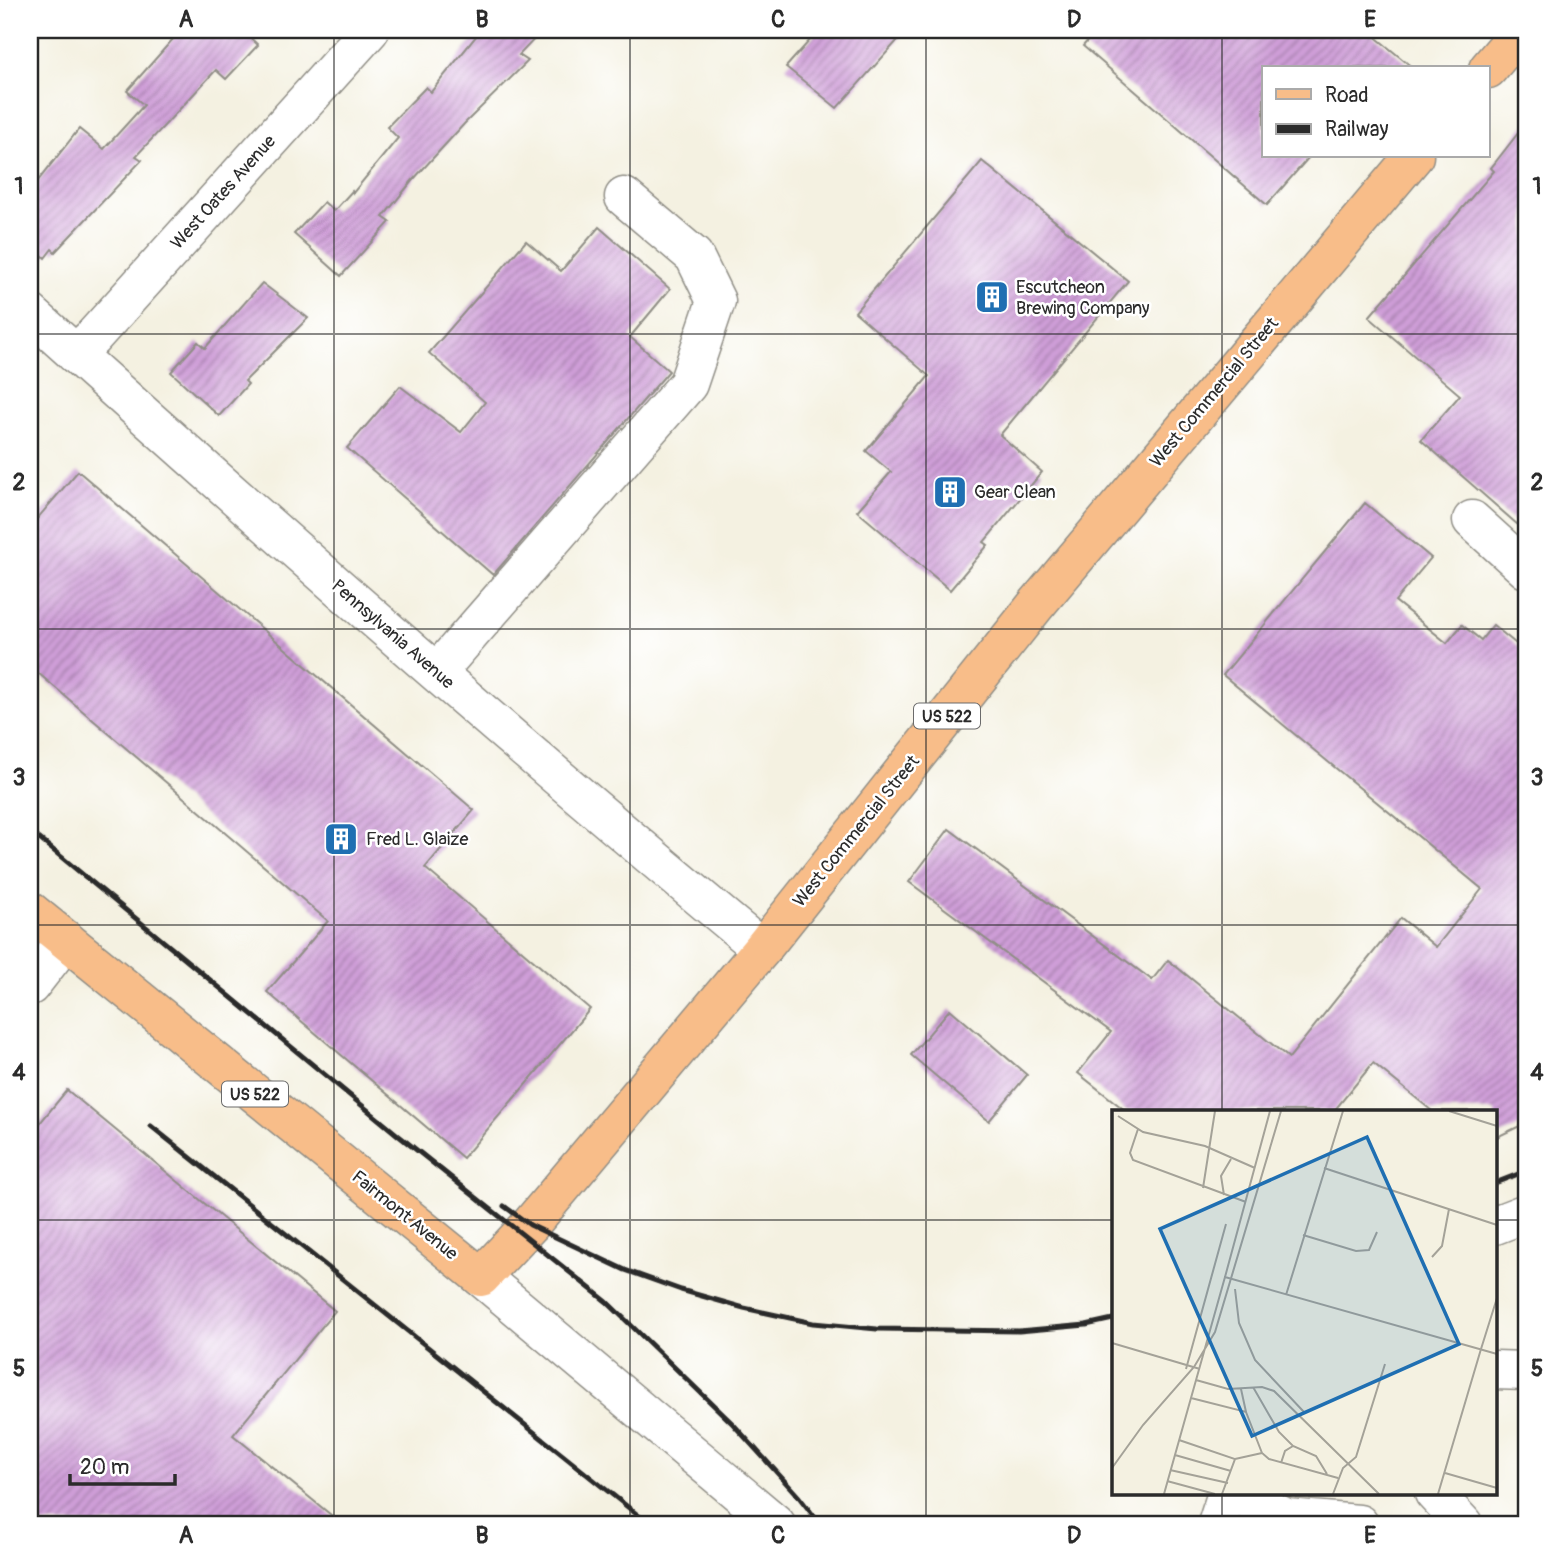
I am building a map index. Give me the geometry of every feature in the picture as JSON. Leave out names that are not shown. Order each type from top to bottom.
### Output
[{"type":"main road","points":[[1490,67],[1521,30]]},
{"type":"main road","name":"West Commercial Street","points":[[481,1277],[530,1225],[762,948],[1036,605],[1412,158]]},
{"type":"main road","name":"Fairmont Avenue","points":[[30,911],[481,1277]]},
{"type":"street","name":"West Oates Avenue","points":[[75,354],[370,30]]},
{"type":"street","points":[[437,672],[688,384],[716,301],[694,256],[624,197]]},
{"type":"street","name":"Pennsylvania Avenue","points":[[30,313],[283,539],[634,843],[762,948]]},
{"type":"street","points":[[1472,520],[1526,569]]},
{"type":"street","points":[[30,986],[66,940]]},
{"type":"street","points":[[1496,1226],[1526,1213]]},
{"type":"street","name":"Fairmont Avenue","points":[[481,1277],[776,1524]]},
{"type":"street","points":[[1496,1370],[1526,1371]]},
{"type":"street","points":[[1217,1524],[1229,1494]]},
{"type":"street","points":[[1231,1494],[1287,1518],[1359,1524]]},
{"type":"street","points":[[1435,1494],[1463,1524]]},
{"type":"building","points":[[181,30],[242,30],[258,45],[226,79],[216,70],[136,156],[142,160],[55,252],[52,249],[45,258],[30,243],[30,191],[79,129],[104,149],[144,105],[127,91]]},
{"type":"building","points":[[481,30],[543,30],[519,55],[528,61],[465,123],[412,181],[383,217],[390,222],[341,276],[294,234],[324,202],[334,211],[352,191],[353,193],[398,138],[387,127],[426,87],[431,92]]},
{"type":"building","points":[[819,30],[907,30],[837,108],[786,67]]},
{"type":"building","points":[[1097,30],[1367,30],[1411,66],[1262,66],[1262,158],[1308,158],[1267,205],[1083,46]]},
{"type":"building","points":[[1526,123],[1526,532],[1421,440],[1460,395],[1369,317],[1494,171],[1491,168]]},
{"type":"building","name":"Escutcheon Brewing Company","points":[[982,161],[1128,281],[1000,435],[1042,472],[984,542],[988,545],[950,590],[857,511],[891,472],[866,451],[929,376],[855,312]]},
{"type":"building","points":[[599,227],[670,289],[630,337],[669,371],[493,575],[347,448],[400,386],[461,432],[485,402],[429,353],[526,241],[561,271]]},
{"type":"building","points":[[262,283],[308,318],[245,381],[248,384],[219,416],[171,372],[198,342],[205,348]]},
{"type":"building","name":"Fred L. Glaize","points":[[78,471],[474,810],[425,868],[590,1009],[463,1158],[267,992],[328,921],[30,666],[30,527]]},
{"type":"building","points":[[1365,503],[1431,558],[1395,601],[1447,643],[1462,625],[1481,640],[1493,625],[1526,652],[1526,1123],[1496,1138],[1496,1110],[1431,1110],[1373,1063],[1335,1110],[1125,1110],[1078,1073],[1111,1032],[909,882],[949,829],[1152,980],[1168,960],[1289,1058],[1401,918],[1436,947],[1482,889],[1223,675]]},
{"type":"building","points":[[950,1009],[1027,1075],[989,1121],[911,1055]]},
{"type":"building","points":[[67,1090],[335,1311],[233,1435],[342,1524],[30,1524],[30,1135]]},
{"type":"railway","points":[[30,831],[399,1136],[607,1302],[733,1424],[820,1524]]},
{"type":"railway","points":[[151,1126],[649,1524]]},
{"type":"railway","points":[[1496,1183],[1526,1171]]},
{"type":"railway","points":[[504,1206],[530,1225],[625,1270],[744,1308],[813,1323],[877,1329],[1019,1331],[1086,1325],[1112,1319]]},
{"type":"place","name":"Escutcheon Brewing Company","points":[[992,297]]},
{"type":"place","name":"Gear Clean","points":[[950,492]]},
{"type":"place","name":"Fred L. Glaize","points":[[341,839]]}]
